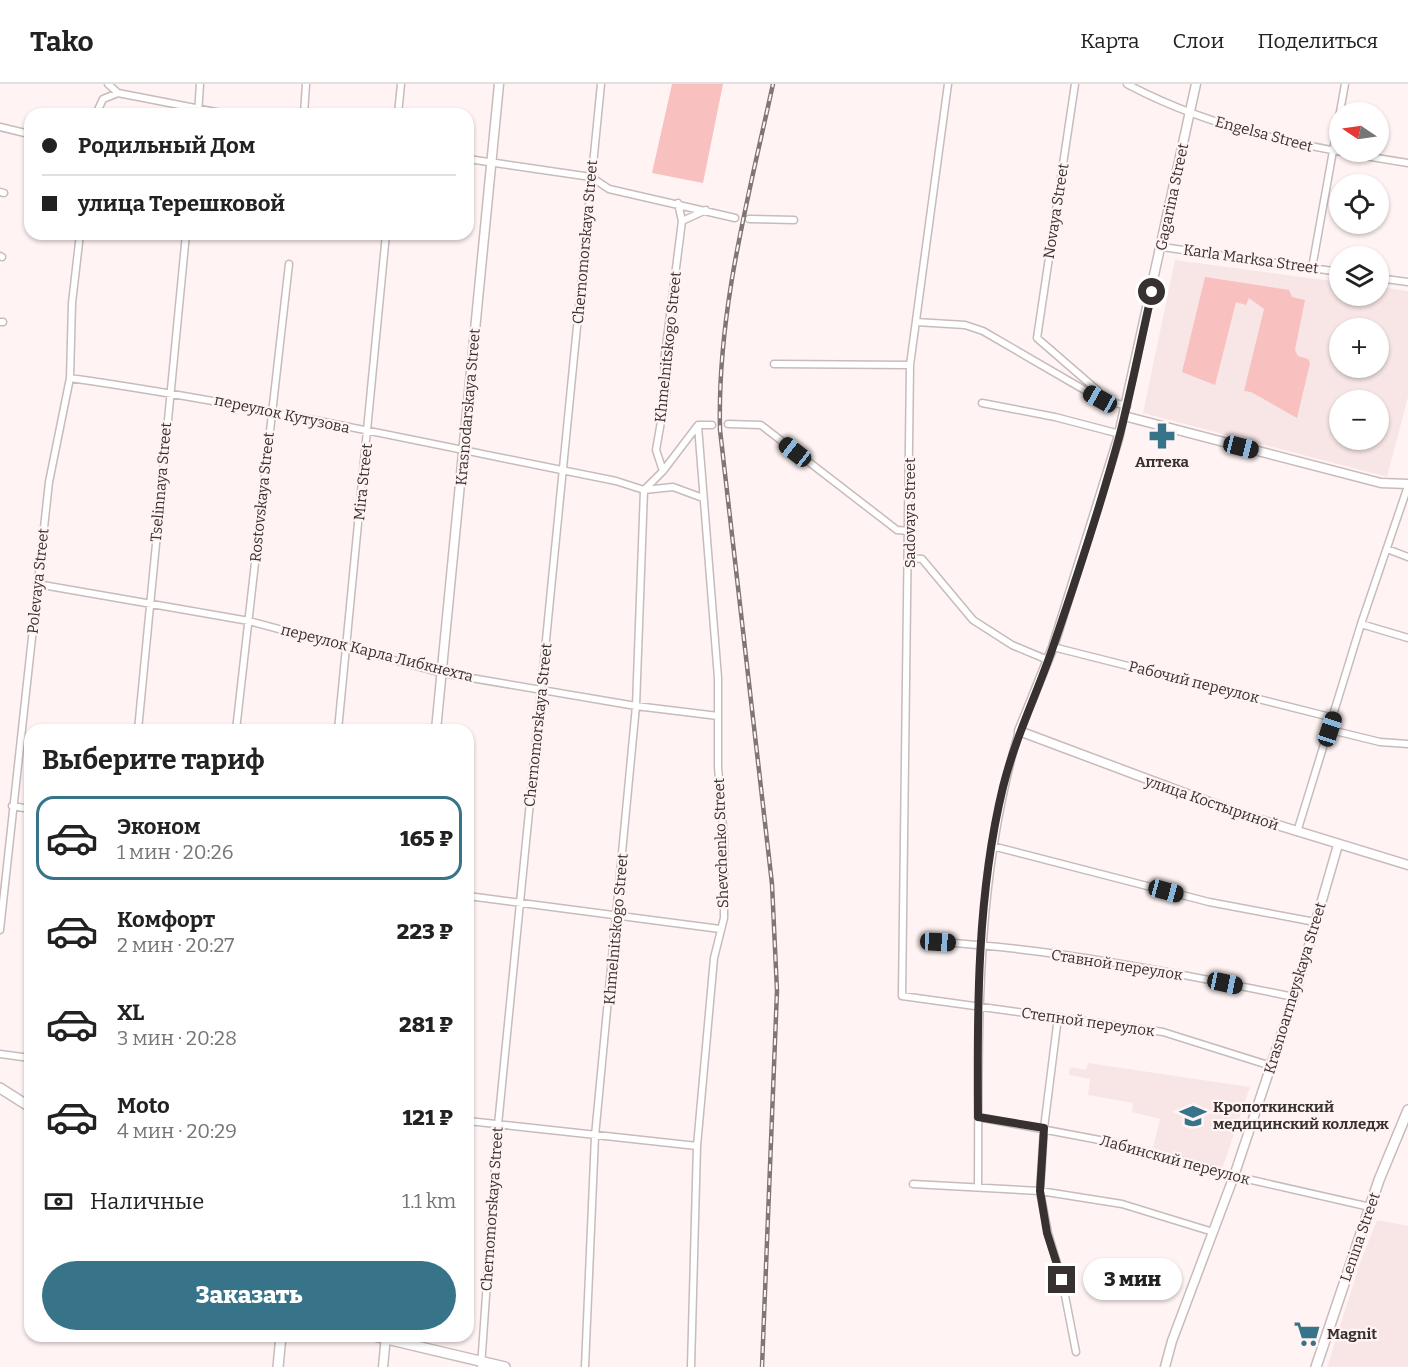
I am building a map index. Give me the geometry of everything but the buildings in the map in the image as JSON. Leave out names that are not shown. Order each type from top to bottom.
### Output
[{"type":"main road","points":[[0,1088],[24,1103]]},
{"type":"main road","name":"Lenina Street","points":[[1316,1367],[1370,1207],[1408,1110]]},
{"type":"main road","points":[[278,1367],[280,1342]]},
{"type":"main road","points":[[401,1342],[482,1364],[505,1367]]},
{"type":"street","points":[[108,84],[118,93],[182,108]]},
{"type":"street","points":[[199,108],[200,84]]},
{"type":"street","points":[[304,108],[306,84]]},
{"type":"street","points":[[399,108],[401,84]]},
{"type":"street","name":"Krasnodarskaya Street","points":[[437,724],[499,84]]},
{"type":"street","name":"Chernomorskaya Street","points":[[482,1364],[498,1125],[601,84]]},
{"type":"street","name":"Sadovaya Street","points":[[902,996],[910,558],[910,365],[948,84]]},
{"type":"street","name":"Novaya Street","points":[[1075,84],[1037,338],[1096,390],[1100,399]]},
{"type":"street","name":"Engelsa Street","points":[[1127,84],[1190,114],[1275,140],[1329,150]]},
{"type":"street","name":"Gagarina Street","points":[[978,1186],[978,1006],[992,846],[1003,788],[1019,731],[1053,647],[1120,434],[1196,84]]},
{"type":"street","points":[[1342,102],[1345,84]]},
{"type":"street","points":[[99,108],[103,99],[118,93]]},
{"type":"street","points":[[0,127],[24,133]]},
{"type":"street","points":[[474,160],[591,177],[609,189],[678,203],[735,218]]},
{"type":"street","name":"Engelsa Street","points":[[1389,160],[1408,163]]},
{"type":"street","points":[[1312,268],[1330,162]]},
{"type":"street","name":"Khmelnitskogo Street","points":[[663,471],[656,450],[666,393],[664,362],[682,221],[678,203]]},
{"type":"street","points":[[682,221],[706,210]]},
{"type":"street","points":[[749,219],[794,220]]},
{"type":"street","name":"Polevaya Street","points":[[0,930],[49,482],[70,378],[72,303],[79,240]]},
{"type":"street","name":"Tselinnaya Street","points":[[139,724],[185,240]]},
{"type":"street","name":"Mira Street","points":[[339,724],[385,240]]},
{"type":"street","name":"Karla Marksa Street","points":[[1162,247],[1329,270]]},
{"type":"street","name":"Rostovskaya Street","points":[[237,724],[289,264]]},
{"type":"street","points":[[1389,279],[1408,282]]},
{"type":"street","points":[[916,322],[965,325],[982,331],[1100,399],[1127,406]]},
{"type":"street","points":[[774,364],[910,365]]},
{"type":"street","name":"переулок Кутузова","points":[[70,378],[271,410],[368,432],[616,481],[644,490],[673,488],[703,498]]},
{"type":"street","points":[[982,404],[1055,417],[1120,434]]},
{"type":"street","points":[[1124,416],[1381,483],[1408,485],[1361,624],[1334,718],[1297,832]]},
{"type":"street","points":[[728,424],[761,425],[897,530],[909,531]]},
{"type":"street","points":[[644,490],[663,471],[698,425],[712,425]]},
{"type":"street","name":"Shevchenko Street","points":[[691,1367],[697,1146],[714,958],[724,918],[724,840],[718,678],[698,425]]},
{"type":"street","name":"Khmelnitskogo Street","points":[[585,1367],[596,1136],[636,706],[644,490]]},
{"type":"street","points":[[1387,549],[1408,557]]},
{"type":"street","points":[[910,558],[922,559],[973,620],[1012,645],[1048,660]]},
{"type":"street","name":"переулок Карла Либкнехта","points":[[37,584],[249,621],[442,672],[636,706],[718,716]]},
{"type":"street","points":[[1361,624],[1408,638]]},
{"type":"street","name":"Рабочий переулок","points":[[1053,647],[1334,718]]},
{"type":"street","points":[[1330,729],[1380,742],[1408,744]]},
{"type":"street","name":"улица Костыриной","points":[[1019,731],[1199,800],[1408,865]]},
{"type":"street","points":[[12,806],[24,808]]},
{"type":"street","name":"Krasnoarmeyskaya Street","points":[[1165,1367],[1172,1341],[1234,1176],[1294,997],[1338,845]]},
{"type":"street","points":[[992,846],[1209,902],[1315,922]]},
{"type":"street","points":[[474,897],[520,905],[720,929]]},
{"type":"street","name":"Ставной переулок","points":[[938,942],[982,944],[1202,978],[1294,997]]},
{"type":"street","name":"Степной переулок","points":[[902,996],[1163,1032],[1271,1066]]},
{"type":"street","points":[[1058,1017],[1044,1128],[1040,1191],[1047,1233],[1062,1280],[1076,1352]]},
{"type":"street","points":[[0,1054],[24,1057]]},
{"type":"street","name":"Лабинский переулок","points":[[978,1117],[1110,1142],[1234,1176],[1370,1207]]},
{"type":"street","points":[[474,1122],[697,1146]]},
{"type":"street","points":[[913,1184],[1040,1191],[1122,1204],[1213,1232]]},
{"type":"street","points":[[383,1367],[386,1342]]},
{"type":"shaded area","points":[[672,84],[723,84],[703,183],[652,173]]},
{"type":"shaded area","points":[[1175,260],[1329,281],[1329,306],[1389,306],[1389,288],[1408,291],[1408,397],[1387,477],[1143,413]]},
{"type":"shaded area","points":[[1205,277],[1289,290],[1292,297],[1305,300],[1295,350],[1298,356],[1308,359],[1310,363],[1297,418],[1251,392],[1244,391],[1264,309],[1249,298],[1246,305],[1236,302],[1215,385],[1182,372]]},
{"type":"shaded area","name":"Кропоткинский медицинский колледж","points":[[1088,1063],[1250,1087],[1222,1169],[1153,1148],[1160,1119],[1132,1112],[1133,1103],[1088,1095],[1090,1079],[1069,1075],[1070,1067],[1086,1070]]},
{"type":"shaded area","points":[[1377,1220],[1408,1226],[1408,1367],[1327,1367],[1361,1260]]},
{"type":"railway","points":[[762,1367],[777,991],[772,884],[720,430],[720,386],[736,256],[773,84]]},
{"type":"place","name":"Аптека","points":[[1162,436]]},
{"type":"place","name":"Кропоткинский медицинский колледж","points":[[1193,1116]]},
{"type":"place","name":"Magnit","points":[[1307,1334]]},
{"type":"route","points":[[1062,1280],[1047,1233],[1040,1191],[1044,1128],[978,1117],[978,1006],[982,944],[992,846],[1003,788],[1019,731],[1053,647],[1118,439],[1152,292]]}]
